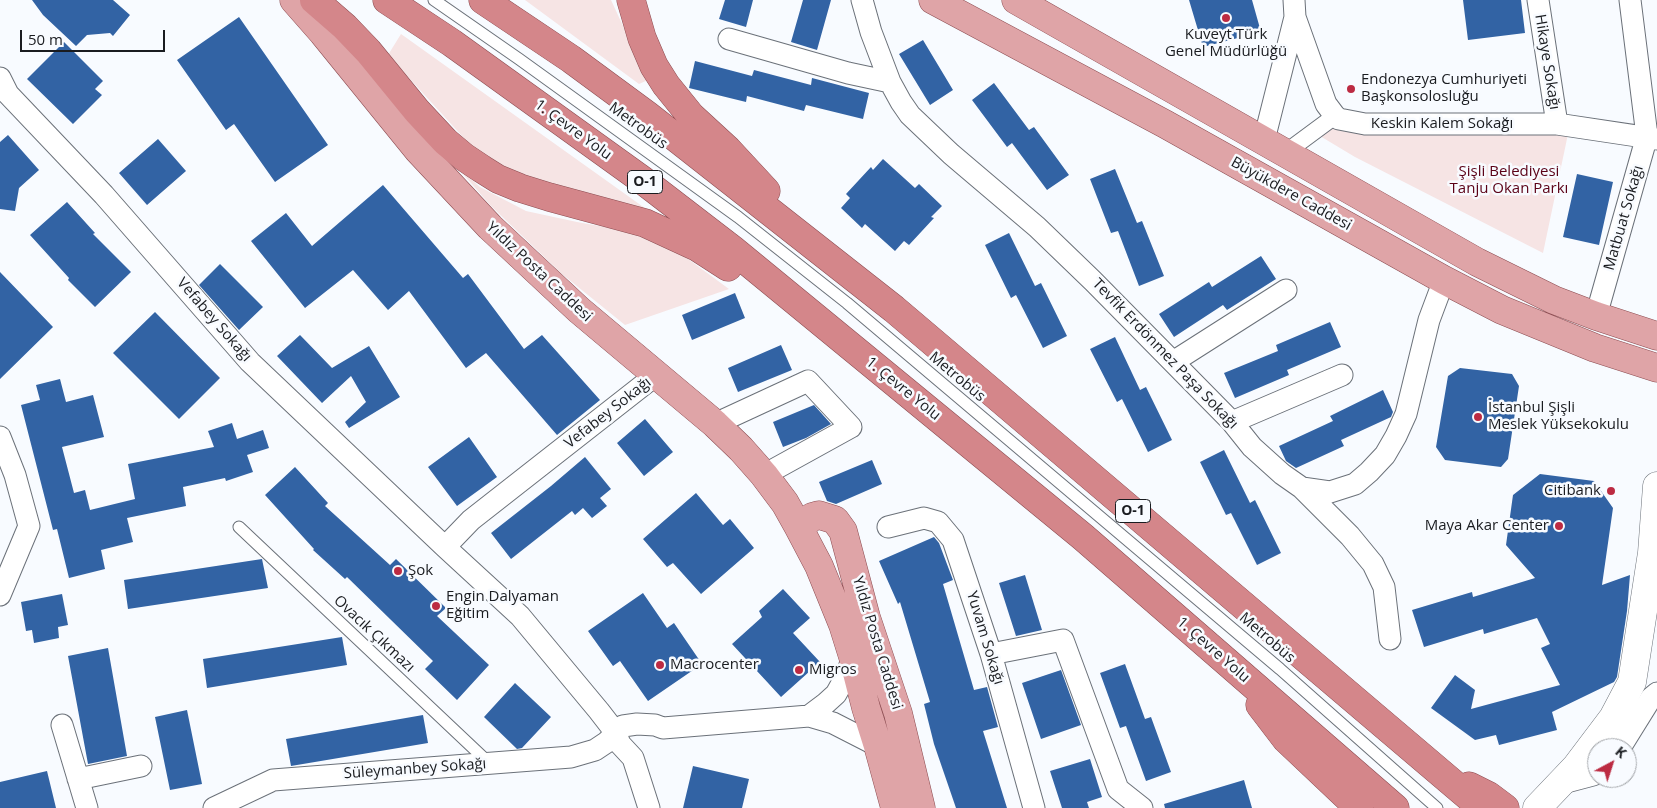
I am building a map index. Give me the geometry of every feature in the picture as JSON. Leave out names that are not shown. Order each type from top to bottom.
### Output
[{"type":"highway","points":[[314,0],[345,27],[368,51],[417,111],[445,141],[482,169],[498,178],[541,195],[645,223],[698,247],[820,332],[884,373]]},
{"type":"highway","name":"O-1","points":[[483,0],[571,59],[647,115],[894,309],[1482,808]]},
{"type":"highway","name":"1. Çevre Yolu","points":[[392,3],[452,43],[641,179],[739,255],[1083,536],[1395,808]]},
{"type":"highway","points":[[632,4],[642,38],[654,66],[666,85],[691,116],[728,150],[825,254]]},
{"type":"highway","points":[[1237,671],[1250,693],[1286,739],[1359,808]]},
{"type":"highway","points":[[1439,770],[1489,796],[1505,808]]},
{"type":"main road","name":"Yıldız Posta Caddesi","points":[[294,0],[418,150],[490,227],[579,310],[715,424],[741,448],[764,475],[785,504],[799,528],[826,583],[843,625],[854,657],[866,708],[895,808]]},
{"type":"main road","name":"Büyükdere Caddesi","points":[[933,0],[1174,129],[1444,280],[1502,310],[1656,373]]},
{"type":"main road","points":[[965,0],[985,10],[1009,15],[1023,2],[1477,262],[1554,300],[1647,333],[1656,373]]},
{"type":"main road","points":[[1537,808],[1576,767],[1613,718],[1632,682],[1652,552],[1657,486]]},
{"type":"main road","name":"Yıldız Posta Caddesi","points":[[799,528],[812,517],[819,515],[835,520],[843,532],[866,617],[898,713],[921,808]]},
{"type":"street","name":"Tevfik Erdönmez Paşa Sokağı","points":[[862,0],[890,82],[900,102],[910,115],[951,154],[1037,228],[1093,280],[1232,422],[1252,447],[1282,474],[1302,488],[1330,492],[1355,484],[1385,455],[1406,414],[1429,320],[1444,280]]},
{"type":"street","name":"Hikaye Sokağı","points":[[1538,0],[1557,124]]},
{"type":"street","name":"Matbuat Sokağı","points":[[1596,316],[1652,137],[1630,0]]},
{"type":"street","points":[[1274,146],[1294,8]]},
{"type":"street","points":[[1274,146],[1334,116],[1326,104],[1294,8]]},
{"type":"street","points":[[729,39],[848,73],[890,82]]},
{"type":"street","name":"Vefabey Sokağı","points":[[2,93],[104,195],[250,362],[520,616],[616,733]]},
{"type":"street","name":"Keskin Kalem Sokağı","points":[[1334,116],[1365,124],[1557,124],[1652,137]]},
{"type":"street","points":[[1173,362],[1286,290]]},
{"type":"street","name":"Vefabey Sokağı","points":[[445,547],[471,520],[656,375]]},
{"type":"street","points":[[1232,422],[1342,376]]},
{"type":"street","points":[[715,424],[808,381],[851,427],[764,475]]},
{"type":"street","points":[[0,437],[15,475],[29,526],[0,595]]},
{"type":"street","points":[[0,491],[15,475]]},
{"type":"street","points":[[1302,488],[1350,536],[1373,564],[1384,587],[1390,639]]},
{"type":"street","name":"Yuvam Sokağı","points":[[888,527],[924,518],[938,522],[953,540],[991,654],[1034,808]]},
{"type":"street","points":[[991,654],[1063,640],[1118,789],[1142,808]]},
{"type":"street","points":[[808,716],[836,694],[854,657]]},
{"type":"street","points":[[1626,738],[1651,698],[1657,693]]},
{"type":"street","name":"Süleymanbey Sokağı","points":[[214,808],[273,780],[571,757],[595,750],[623,726],[637,724],[655,725],[663,728],[808,716],[833,723],[878,746]]},
{"type":"street","points":[[62,725],[87,808]]},
{"type":"street","name":"Süleymanbey Sokağı","points":[[633,758],[636,748],[646,738],[663,728]]},
{"type":"street","points":[[616,733],[620,744],[633,758],[649,808]]},
{"type":"street","points":[[78,779],[141,766]]},
{"type":"street","points":[[1560,784],[1587,777]]},
{"type":"lane","name":"Metrobüs","points":[[434,0],[738,217],[839,297],[1212,610],[1437,808]]},
{"type":"lane","name":"Ovacık Çıkmazı","points":[[239,527],[489,763]]},
{"type":"green space","points":[[525,0],[611,0],[648,80],[639,84]]},
{"type":"green space","points":[[401,34],[656,216],[506,170],[473,148],[388,55]]},
{"type":"green space","name":"Şişli Belediyesi Tanju Okan Parkı","points":[[1334,126],[1568,134],[1543,253],[1355,157],[1320,136]]},
{"type":"green space","points":[[456,166],[480,187],[526,211],[633,232],[680,253],[729,289],[625,325],[562,274],[491,206]]},
{"type":"building","points":[[32,0],[113,0],[130,15],[113,36],[110,33],[87,35],[76,46],[43,15]]},
{"type":"building","points":[[725,0],[753,0],[746,27],[719,19]]},
{"type":"building","points":[[803,0],[831,0],[817,50],[791,42]]},
{"type":"building","name":"Kuveyt Türk Genel Müdürlüğü","points":[[1189,0],[1252,0],[1261,32],[1203,47]]},
{"type":"building","points":[[1463,0],[1521,0],[1525,33],[1468,40]]},
{"type":"building","points":[[239,17],[328,145],[275,182],[234,124],[226,130],[177,60]]},
{"type":"building","points":[[923,40],[953,90],[930,105],[899,54]]},
{"type":"building","points":[[64,42],[103,81],[95,89],[102,95],[73,124],[27,79]]},
{"type":"building","points":[[695,61],[752,76],[754,70],[811,85],[812,78],[869,93],[863,119],[806,105],[804,111],[747,96],[746,102],[689,88]]},
{"type":"building","points":[[994,83],[1029,130],[1034,127],[1069,175],[1047,190],[1012,143],[1007,147],[972,100]]},
{"type":"building","points":[[8,135],[39,170],[19,188],[15,211],[0,209],[0,142]]},
{"type":"building","points":[[158,139],[186,171],[147,205],[119,173]]},
{"type":"building","points":[[883,159],[915,188],[919,184],[942,206],[931,217],[934,218],[909,245],[904,241],[895,251],[865,224],[862,228],[841,208],[850,198],[846,194],[871,167],[873,170]]},
{"type":"building","points":[[1115,169],[1137,223],[1142,221],[1164,276],[1139,286],[1118,231],[1111,233],[1090,179]]},
{"type":"building","points":[[1577,174],[1613,182],[1599,245],[1563,237]]},
{"type":"building","points":[[383,185],[463,278],[468,274],[524,349],[542,335],[600,400],[557,435],[486,353],[466,368],[409,291],[388,310],[353,270],[305,308],[251,241],[286,213],[312,246]]},
{"type":"building","points":[[67,202],[95,233],[93,234],[131,272],[95,307],[68,280],[69,278],[30,235]]},
{"type":"building","points":[[1009,233],[1035,286],[1041,283],[1067,336],[1043,348],[1016,295],[1011,298],[985,245]]},
{"type":"building","points":[[1261,256],[1276,279],[1227,310],[1223,305],[1174,337],[1159,314],[1209,282],[1212,287]]},
{"type":"building","points":[[220,264],[263,307],[239,330],[199,285]]},
{"type":"building","points":[[0,272],[53,327],[0,379]]},
{"type":"building","points":[[735,293],[745,318],[692,340],[682,315]]},
{"type":"building","points":[[155,312],[220,378],[179,419],[113,353]]},
{"type":"building","points":[[1330,322],[1341,347],[1287,370],[1289,375],[1235,398],[1224,373],[1278,351],[1276,345]]},
{"type":"building","points":[[300,335],[332,368],[369,346],[400,397],[349,428],[345,422],[366,402],[351,376],[322,403],[277,356]]},
{"type":"building","points":[[1115,337],[1140,390],[1146,387],[1172,440],[1148,452],[1122,399],[1117,402],[1090,349]]},
{"type":"building","points":[[781,345],[792,370],[738,392],[728,368]]},
{"type":"building","name":"İstanbul Şişli Meslek Yüksekokulu","points":[[1460,368],[1512,374],[1519,386],[1508,459],[1501,467],[1445,460],[1436,447],[1448,376]]},
{"type":"building","points":[[60,379],[66,402],[93,395],[104,437],[62,447],[74,493],[85,490],[90,510],[135,499],[128,464],[214,447],[208,431],[232,423],[237,439],[263,430],[269,448],[247,455],[253,472],[226,481],[225,478],[183,487],[186,506],[127,518],[133,542],[101,550],[105,569],[69,578],[57,529],[53,530],[21,405],[40,400],[36,385]]},
{"type":"building","points":[[1383,390],[1393,412],[1391,417],[1341,440],[1344,446],[1296,468],[1286,461],[1279,446],[1333,421],[1330,416]]},
{"type":"building","points":[[814,405],[831,424],[806,438],[783,447],[773,422]]},
{"type":"building","points":[[645,419],[673,452],[644,476],[617,443]]},
{"type":"building","points":[[469,437],[497,477],[457,506],[428,467]]},
{"type":"building","points":[[1224,450],[1250,503],[1255,500],[1281,553],[1257,565],[1231,513],[1226,515],[1200,462]]},
{"type":"building","points":[[585,457],[611,489],[600,498],[607,506],[592,518],[583,508],[575,515],[572,511],[511,559],[491,533]]},
{"type":"building","points":[[872,460],[882,484],[836,504],[827,501],[819,482]]},
{"type":"building","points":[[295,467],[328,503],[325,506],[390,565],[396,559],[446,608],[437,616],[489,665],[457,700],[425,669],[433,661],[347,577],[345,579],[313,550],[265,495]]},
{"type":"building","points":[[1540,474],[1594,481],[1613,508],[1602,585],[1630,575],[1627,611],[1617,677],[1614,682],[1552,712],[1557,730],[1499,745],[1496,735],[1475,740],[1431,708],[1455,675],[1475,690],[1471,709],[1560,685],[1541,648],[1550,644],[1537,618],[1484,634],[1483,629],[1424,647],[1412,610],[1472,592],[1473,597],[1535,578],[1506,545],[1513,495]]},
{"type":"building","points":[[696,493],[723,525],[730,519],[754,548],[701,594],[673,563],[667,567],[643,539]]},
{"type":"building","points":[[934,537],[939,543],[953,580],[943,584],[974,690],[987,687],[998,727],[983,731],[1007,808],[956,808],[934,744],[924,704],[930,702],[900,602],[898,604],[879,561]]},
{"type":"building","points":[[262,559],[268,588],[128,609],[124,580]]},
{"type":"building","points":[[1025,575],[1042,630],[1016,636],[999,583]]},
{"type":"building","points":[[783,589],[810,618],[793,633],[820,662],[781,697],[732,644],[762,617],[759,611]]},
{"type":"building","points":[[643,593],[667,628],[674,623],[702,664],[648,701],[620,661],[613,666],[588,631]]},
{"type":"building","points":[[62,594],[68,625],[58,627],[59,638],[34,643],[32,630],[26,631],[21,602]]},
{"type":"building","points":[[342,637],[347,665],[207,688],[203,659]]},
{"type":"building","points":[[108,648],[127,756],[88,764],[68,656]]},
{"type":"building","points":[[1125,664],[1145,719],[1151,717],[1171,772],[1146,781],[1126,726],[1120,728],[1100,673]]},
{"type":"building","points":[[1061,670],[1081,725],[1041,739],[1022,683]]},
{"type":"building","points":[[515,683],[551,717],[522,748],[517,749],[484,717]]},
{"type":"building","points":[[187,710],[202,784],[170,790],[155,717]]},
{"type":"building","points":[[423,715],[428,743],[291,766],[286,739]]},
{"type":"building","points":[[1090,759],[1102,797],[1087,802],[1089,808],[1062,808],[1050,771]]},
{"type":"building","points":[[693,766],[749,779],[742,808],[683,808]]},
{"type":"building","points":[[47,771],[56,808],[0,808],[0,782]]},
{"type":"building","points":[[1244,780],[1252,808],[1165,808],[1164,804]]},
{"type":"place","name":"Kuveyt Türk Genel Müdürlüğü","points":[[1226,18]]},
{"type":"place","name":"Endonezya Cumhuriyeti Başkonsolosluğu","points":[[1351,89]]},
{"type":"place","name":"İstanbul Şişli Meslek Yüksekokulu","points":[[1478,417]]},
{"type":"place","name":"Citibank","points":[[1611,491]]},
{"type":"place","name":"Maya Akar Center","points":[[1559,526]]},
{"type":"place","name":"Şok","points":[[398,571]]},
{"type":"place","name":"Engin Dalyaman Eğitim","points":[[436,606]]},
{"type":"place","name":"Macrocenter","points":[[660,665]]},
{"type":"place","name":"Migros","points":[[799,670]]}]
